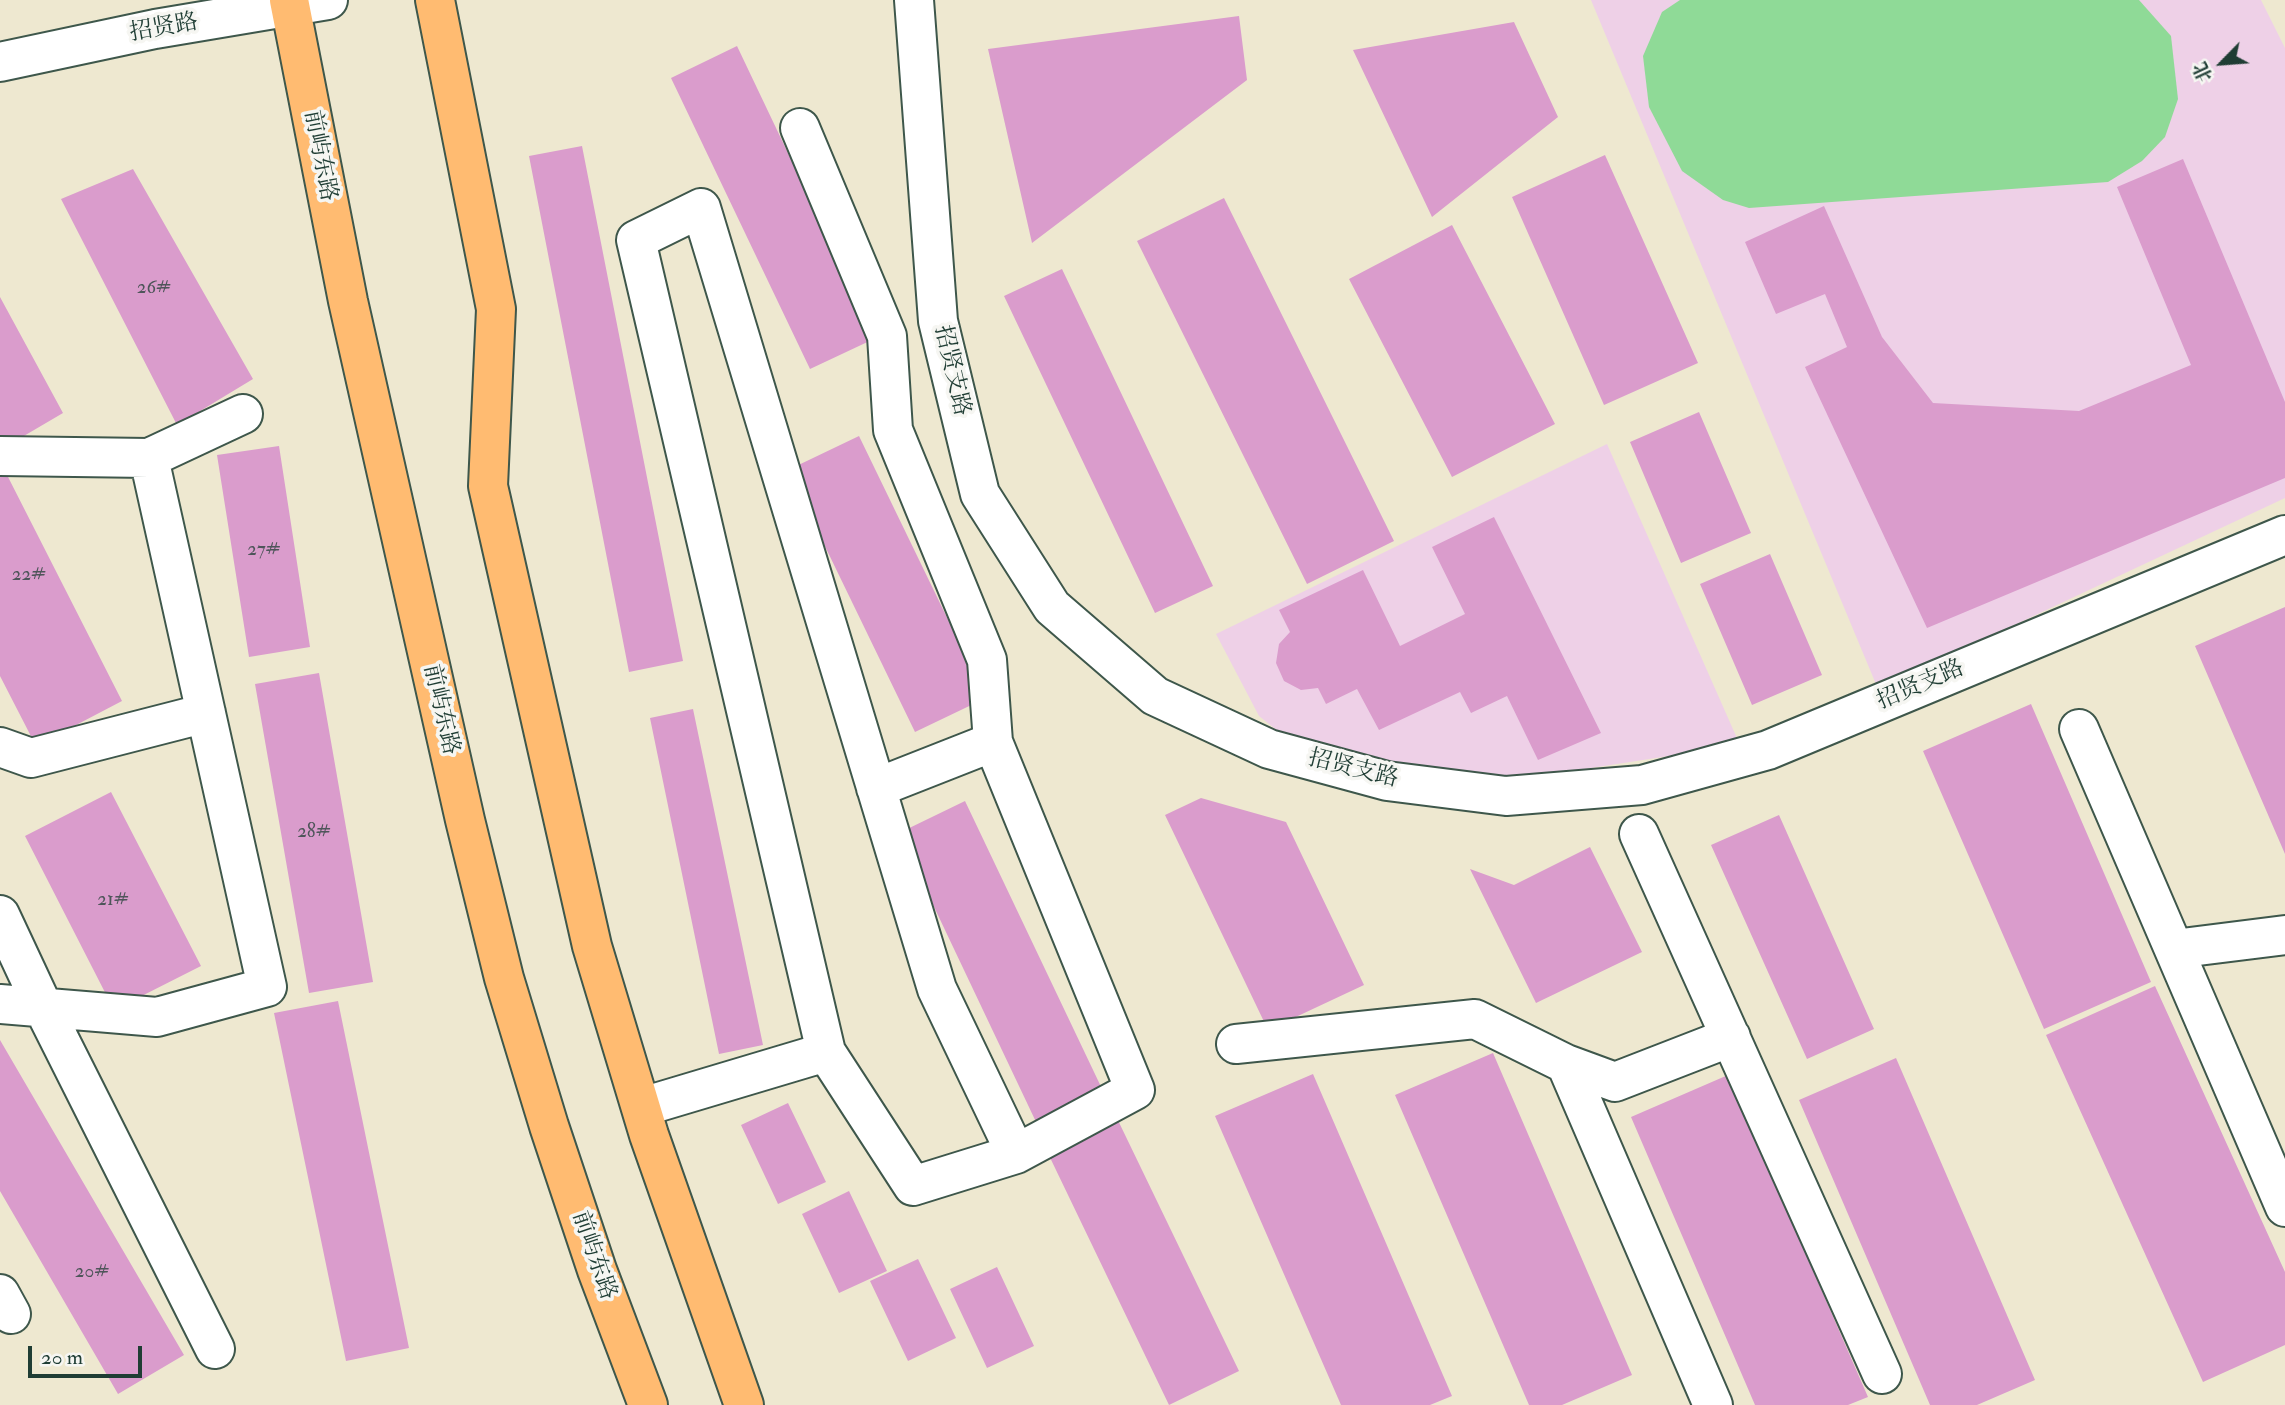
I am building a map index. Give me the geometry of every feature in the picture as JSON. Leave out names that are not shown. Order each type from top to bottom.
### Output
[{"type":"main road","points":[[435,0],[496,309],[488,486],[592,946],[649,1135],[744,1405]]},
{"type":"main road","name":"前屿东路","points":[[290,3],[348,302],[465,820],[504,978],[597,1270],[648,1405]]},
{"type":"street","name":"招贤路","points":[[0,62],[290,3],[328,0]]},
{"type":"street","name":"招贤支路","points":[[914,0],[938,321],[980,494],[1052,607],[1155,696],[1269,749],[1387,781],[1506,796],[1642,785],[1768,750],[2285,535]]},
{"type":"street","points":[[800,128],[887,336],[893,430],[988,660],[993,742],[1135,1090],[1016,1154],[913,1185],[826,1052],[636,240],[701,208],[937,989],[1016,1154]]},
{"type":"street","points":[[887,336],[938,321]]},
{"type":"street","points":[[0,457],[149,458],[243,414]]},
{"type":"street","points":[[0,1004],[157,1017],[267,987],[149,458]]},
{"type":"street","points":[[0,747],[31,758],[206,713]]},
{"type":"street","points":[[2079,729],[2285,1207]]},
{"type":"street","points":[[876,788],[993,742]]},
{"type":"street","points":[[1639,834],[1882,1374]]},
{"type":"street","points":[[0,915],[43,1007],[215,1349]]},
{"type":"street","points":[[2174,949],[2285,934]]},
{"type":"street","points":[[1237,1044],[1475,1019],[1566,1064],[1615,1082],[1731,1037]]},
{"type":"street","points":[[642,1107],[826,1052]]},
{"type":"street","points":[[1566,1064],[1713,1405]]},
{"type":"shaded area","points":[[1591,0],[2261,0],[2285,48],[2285,498],[1878,689]]},
{"type":"shaded area","points":[[1607,444],[1740,745],[1507,781],[1352,764],[1288,739],[1259,716],[1216,634]]},
{"type":"green space","points":[[1680,0],[2139,0],[2171,36],[2178,99],[2165,137],[2142,161],[2108,182],[1749,208],[1723,200],[1682,171],[1649,107],[1643,56],[1662,12]]},
{"type":"building","points":[[1239,16],[1247,80],[1032,243],[988,49]]},
{"type":"building","points":[[1514,22],[1558,117],[1432,217],[1353,50]]},
{"type":"building","points":[[737,46],[876,338],[810,369],[671,78]]},
{"type":"building","points":[[582,146],[683,661],[629,672],[529,156]]},
{"type":"building","points":[[1605,155],[1698,363],[1604,405],[1512,197]]},
{"type":"building","points":[[2183,159],[2285,402],[2285,478],[1927,628],[1805,367],[1847,347],[1825,294],[1776,314],[1745,242],[1824,206],[1882,337],[1933,403],[2079,411],[2191,365],[2117,187]]},
{"type":"building","points":[[133,169],[253,379],[177,425],[61,199]]},
{"type":"building","points":[[1224,198],[1394,541],[1307,584],[1137,241]]},
{"type":"building","points":[[1452,225],[1555,424],[1452,477],[1349,279]]},
{"type":"building","points":[[1062,269],[1213,586],[1155,613],[1004,296]]},
{"type":"building","points":[[0,297],[63,413],[0,450]]},
{"type":"building","points":[[1699,412],[1751,533],[1681,563],[1630,442]]},
{"type":"building","points":[[859,436],[986,698],[915,732],[788,470]]},
{"type":"building","points":[[279,446],[310,647],[249,657],[217,455]]},
{"type":"building","points":[[6,473],[122,701],[36,746],[0,676],[0,476]]},
{"type":"building","points":[[1494,517],[1601,733],[1538,760],[1507,696],[1471,713],[1460,692],[1379,730],[1357,689],[1326,704],[1318,688],[1301,690],[1284,681],[1276,663],[1279,644],[1290,632],[1279,610],[1363,570],[1400,646],[1465,614],[1432,547]]},
{"type":"building","points":[[1770,554],[1822,675],[1752,705],[1700,584]]},
{"type":"building","points":[[2285,607],[2285,854],[2195,646]]},
{"type":"building","points":[[319,673],[373,982],[309,993],[255,684]]},
{"type":"building","points":[[2031,704],[2151,982],[2044,1029],[1923,751]]},
{"type":"building","points":[[693,709],[763,1045],[719,1054],[650,718]]},
{"type":"building","points":[[111,792],[201,966],[114,1010],[25,836]]},
{"type":"building","points":[[1201,798],[1286,822],[1364,985],[1268,1030],[1165,815]]},
{"type":"building","points":[[965,801],[1104,1093],[1037,1124],[899,833]]},
{"type":"building","points":[[1779,815],[1874,1029],[1807,1059],[1711,845]]},
{"type":"building","points":[[1590,847],[1642,952],[1536,1003],[1470,869],[1514,885]]},
{"type":"building","points":[[2155,986],[2285,1272],[2285,1345],[2203,1382],[2046,1035]]},
{"type":"building","points":[[338,1001],[409,1348],[346,1361],[274,1013]]},
{"type":"building","points":[[0,1040],[184,1355],[118,1394],[0,1191]]},
{"type":"building","points":[[1493,1053],[1632,1375],[1562,1405],[1529,1405],[1395,1095]]},
{"type":"building","points":[[1896,1058],[2035,1380],[1977,1405],[1930,1405],[1799,1100]]},
{"type":"building","points":[[1313,1074],[1452,1396],[1430,1405],[1341,1405],[1215,1116]]},
{"type":"building","points":[[1728,1075],[1868,1397],[1848,1405],[1755,1405],[1631,1117]]},
{"type":"building","points":[[788,1103],[826,1182],[778,1204],[741,1125]]},
{"type":"building","points":[[1113,1110],[1239,1371],[1169,1405],[1043,1143]]},
{"type":"building","points":[[849,1191],[887,1271],[839,1293],[802,1214]]},
{"type":"building","points":[[918,1259],[956,1338],[908,1361],[870,1281]]},
{"type":"building","points":[[997,1267],[1034,1346],[987,1368],[950,1289]]}]
